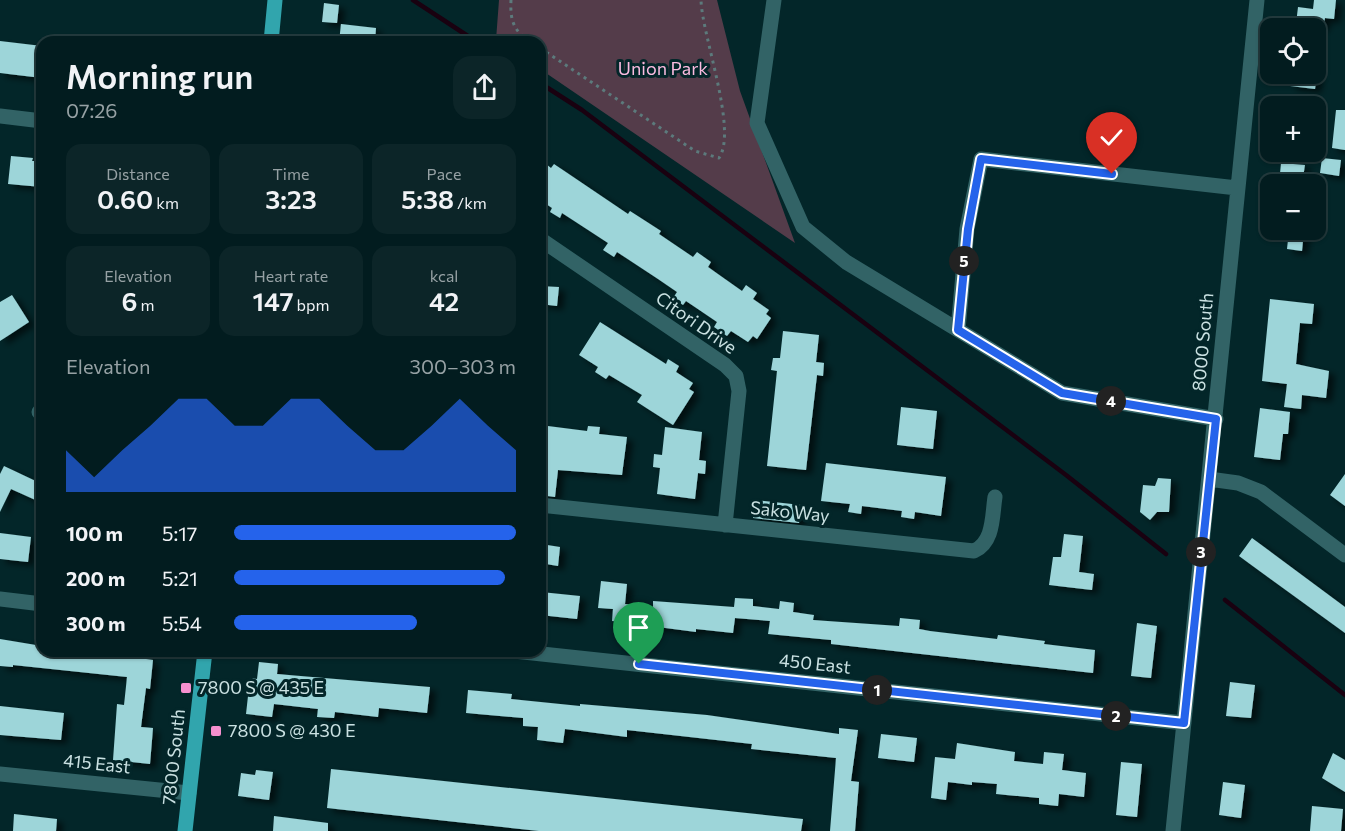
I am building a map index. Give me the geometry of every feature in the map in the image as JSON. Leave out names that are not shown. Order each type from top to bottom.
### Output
[{"type":"main road","points":[[272,36],[275,0]]},
{"type":"main road","name":"7800 South","points":[[185,831],[204,657]]},
{"type":"street","points":[[774,0],[758,123],[802,227],[846,262],[1062,393],[1216,419]]},
{"type":"street","name":"8000 South","points":[[1173,831],[1257,0]]},
{"type":"street","points":[[0,116],[36,120]]},
{"type":"street","points":[[958,330],[968,229],[981,159],[1238,188]]},
{"type":"street","name":"Citori Drive","points":[[546,243],[725,365],[736,376],[739,391],[725,525]]},
{"type":"street","points":[[1209,479],[1238,483],[1255,489],[1345,555]]},
{"type":"street","name":"Sako Way","points":[[546,506],[974,550],[984,546],[989,538],[995,497]]},
{"type":"street","points":[[0,599],[36,603]]},
{"type":"street","name":"450 East","points":[[546,654],[1184,723]]},
{"type":"street","name":"415 East","points":[[0,774],[189,793]]},
{"type":"path","points":[[511,0],[510,19],[513,26],[524,36]]},
{"type":"path","points":[[546,52],[695,151],[719,158],[724,151],[724,127],[701,0]]},
{"type":"green space","name":"Union Park","points":[[499,0],[717,0],[740,91],[795,243],[546,73],[546,36],[496,36]]},
{"type":"building","points":[[1314,0],[1336,0],[1334,19],[1297,18],[1298,7],[1313,9]]},
{"type":"building","points":[[324,3],[339,5],[337,23],[322,22]]},
{"type":"building","points":[[341,24],[376,28],[375,36],[340,36]]},
{"type":"building","points":[[0,41],[36,45],[36,77],[0,73]]},
{"type":"building","points":[[1290,84],[1316,84],[1315,89],[1290,86]]},
{"type":"building","points":[[1336,110],[1345,110],[1345,150],[1332,148]]},
{"type":"building","points":[[11,156],[33,158],[32,161],[36,161],[36,186],[8,184]]},
{"type":"building","points":[[1326,158],[1341,160],[1339,176],[1320,173],[1321,162],[1326,162]]},
{"type":"building","points":[[1281,163],[1305,165],[1304,174],[1280,174]]},
{"type":"building","points":[[546,164],[551,168],[554,164],[628,214],[630,211],[661,231],[659,234],[693,257],[697,252],[711,262],[708,267],[742,291],[746,285],[757,293],[753,299],[769,310],[766,314],[771,318],[757,339],[753,336],[748,342],[731,331],[727,336],[714,327],[717,322],[686,301],[683,305],[673,298],[677,292],[617,252],[614,257],[603,250],[608,243],[562,213],[560,218],[550,212],[552,208],[546,204]]},
{"type":"building","points":[[1288,240],[1303,240],[1302,251],[1287,249]]},
{"type":"building","points":[[546,286],[559,287],[557,306],[546,305]]},
{"type":"building","points":[[12,295],[29,322],[0,341],[0,302]]},
{"type":"building","points":[[1270,299],[1314,304],[1312,324],[1300,323],[1296,364],[1329,371],[1326,398],[1302,395],[1301,409],[1284,407],[1287,384],[1262,381]]},
{"type":"building","points":[[600,322],[666,364],[668,359],[679,366],[676,372],[693,383],[689,389],[694,392],[673,425],[637,402],[642,395],[609,375],[606,379],[595,372],[598,367],[579,355]]},
{"type":"building","points":[[783,331],[819,335],[816,362],[824,363],[823,376],[817,375],[806,470],[767,466],[777,371],[771,370],[773,358],[780,358]]},
{"type":"building","points":[[901,407],[937,411],[933,449],[897,445]]},
{"type":"building","points":[[1260,408],[1290,412],[1288,434],[1283,434],[1280,460],[1254,457]]},
{"type":"building","points":[[546,426],[587,431],[588,426],[600,427],[599,434],[627,437],[622,475],[558,470],[555,497],[546,496]]},
{"type":"building","points":[[665,427],[702,432],[699,460],[706,461],[705,474],[698,473],[695,499],[657,494],[660,468],[653,467],[654,454],[662,455]]},
{"type":"building","points":[[826,463],[946,477],[941,516],[915,512],[914,519],[901,517],[902,511],[862,506],[861,514],[848,512],[850,504],[821,501]]},
{"type":"building","points":[[4,466],[36,481],[36,500],[11,489],[0,512],[0,474]]},
{"type":"building","points":[[1345,474],[1345,506],[1330,495]]},
{"type":"building","points":[[1158,478],[1171,479],[1169,512],[1157,512],[1150,520],[1140,512],[1143,485],[1155,486]]},
{"type":"building","points":[[755,500],[801,505],[799,523],[753,518]]},
{"type":"building","points":[[0,533],[31,537],[28,562],[0,559]]},
{"type":"building","points":[[1064,534],[1083,536],[1079,572],[1094,574],[1092,590],[1049,585],[1053,557],[1061,557]]},
{"type":"building","points":[[1252,538],[1345,607],[1345,633],[1239,556]]},
{"type":"building","points":[[546,545],[560,547],[558,566],[546,564]]},
{"type":"building","points":[[601,581],[627,584],[625,604],[653,607],[653,601],[734,607],[735,598],[753,599],[753,606],[779,609],[780,601],[794,603],[793,612],[814,615],[813,620],[899,626],[900,618],[920,620],[919,629],[930,631],[997,639],[998,635],[1045,641],[1044,644],[1095,650],[1093,673],[831,644],[831,640],[768,634],[770,621],[735,618],[733,633],[696,629],[696,632],[612,621],[613,609],[598,608]]},
{"type":"building","points":[[546,593],[580,596],[577,619],[546,616]]},
{"type":"building","points":[[1137,623],[1157,626],[1151,678],[1131,676]]},
{"type":"building","points":[[0,639],[36,645],[36,657],[146,657],[146,659],[153,660],[150,689],[146,688],[141,727],[153,728],[150,764],[113,760],[117,704],[124,705],[127,677],[13,665],[13,667],[0,666]]},
{"type":"building","points":[[259,662],[278,664],[277,674],[430,687],[427,713],[379,708],[378,717],[335,712],[334,718],[317,717],[318,709],[274,704],[272,717],[246,714],[250,678],[257,679]]},
{"type":"building","points":[[1230,682],[1255,685],[1251,718],[1226,716]]},
{"type":"building","points":[[468,690],[512,694],[511,699],[707,715],[839,734],[839,728],[858,730],[851,781],[859,782],[855,831],[830,831],[836,758],[751,749],[752,744],[627,730],[627,737],[565,729],[563,743],[537,740],[538,727],[523,726],[523,718],[466,713]]},
{"type":"building","points":[[0,706],[64,713],[61,740],[0,735]]},
{"type":"building","points":[[881,734],[917,738],[914,762],[878,758]]},
{"type":"building","points":[[957,743],[1015,752],[1014,761],[1043,764],[1044,752],[1064,754],[1062,770],[1086,773],[1084,797],[1059,794],[1058,806],[1039,804],[1039,798],[996,794],[997,784],[972,782],[972,785],[948,782],[946,800],[931,798],[935,757],[955,759]]},
{"type":"building","points":[[1333,753],[1345,760],[1345,792],[1322,778]]},
{"type":"building","points":[[1121,762],[1142,764],[1137,817],[1116,815]]},
{"type":"building","points":[[331,769],[803,819],[801,831],[539,831],[327,808]]},
{"type":"building","points":[[256,770],[273,772],[269,800],[238,796],[241,773],[255,775]]},
{"type":"building","points":[[1223,782],[1245,785],[1241,818],[1219,815]]},
{"type":"building","points":[[1312,806],[1343,809],[1341,831],[1310,831]]},
{"type":"building","points":[[14,814],[57,819],[56,831],[13,831]]},
{"type":"building","points":[[274,816],[328,823],[328,831],[273,831]]},
{"type":"waterway","points":[[413,0],[468,36]]},
{"type":"waterway","points":[[546,87],[582,110],[1066,475],[1166,554]]},
{"type":"waterway","points":[[1225,600],[1345,695]]},
{"type":"place","name":"7800 S @ 435 E","points":[[186,688]]},
{"type":"place","name":"7800 S @ 430 E","points":[[216,731]]},
{"type":"route","points":[[639,664],[1184,723],[1216,419],[1062,393],[958,330],[968,229],[981,159],[1112,174]]}]
